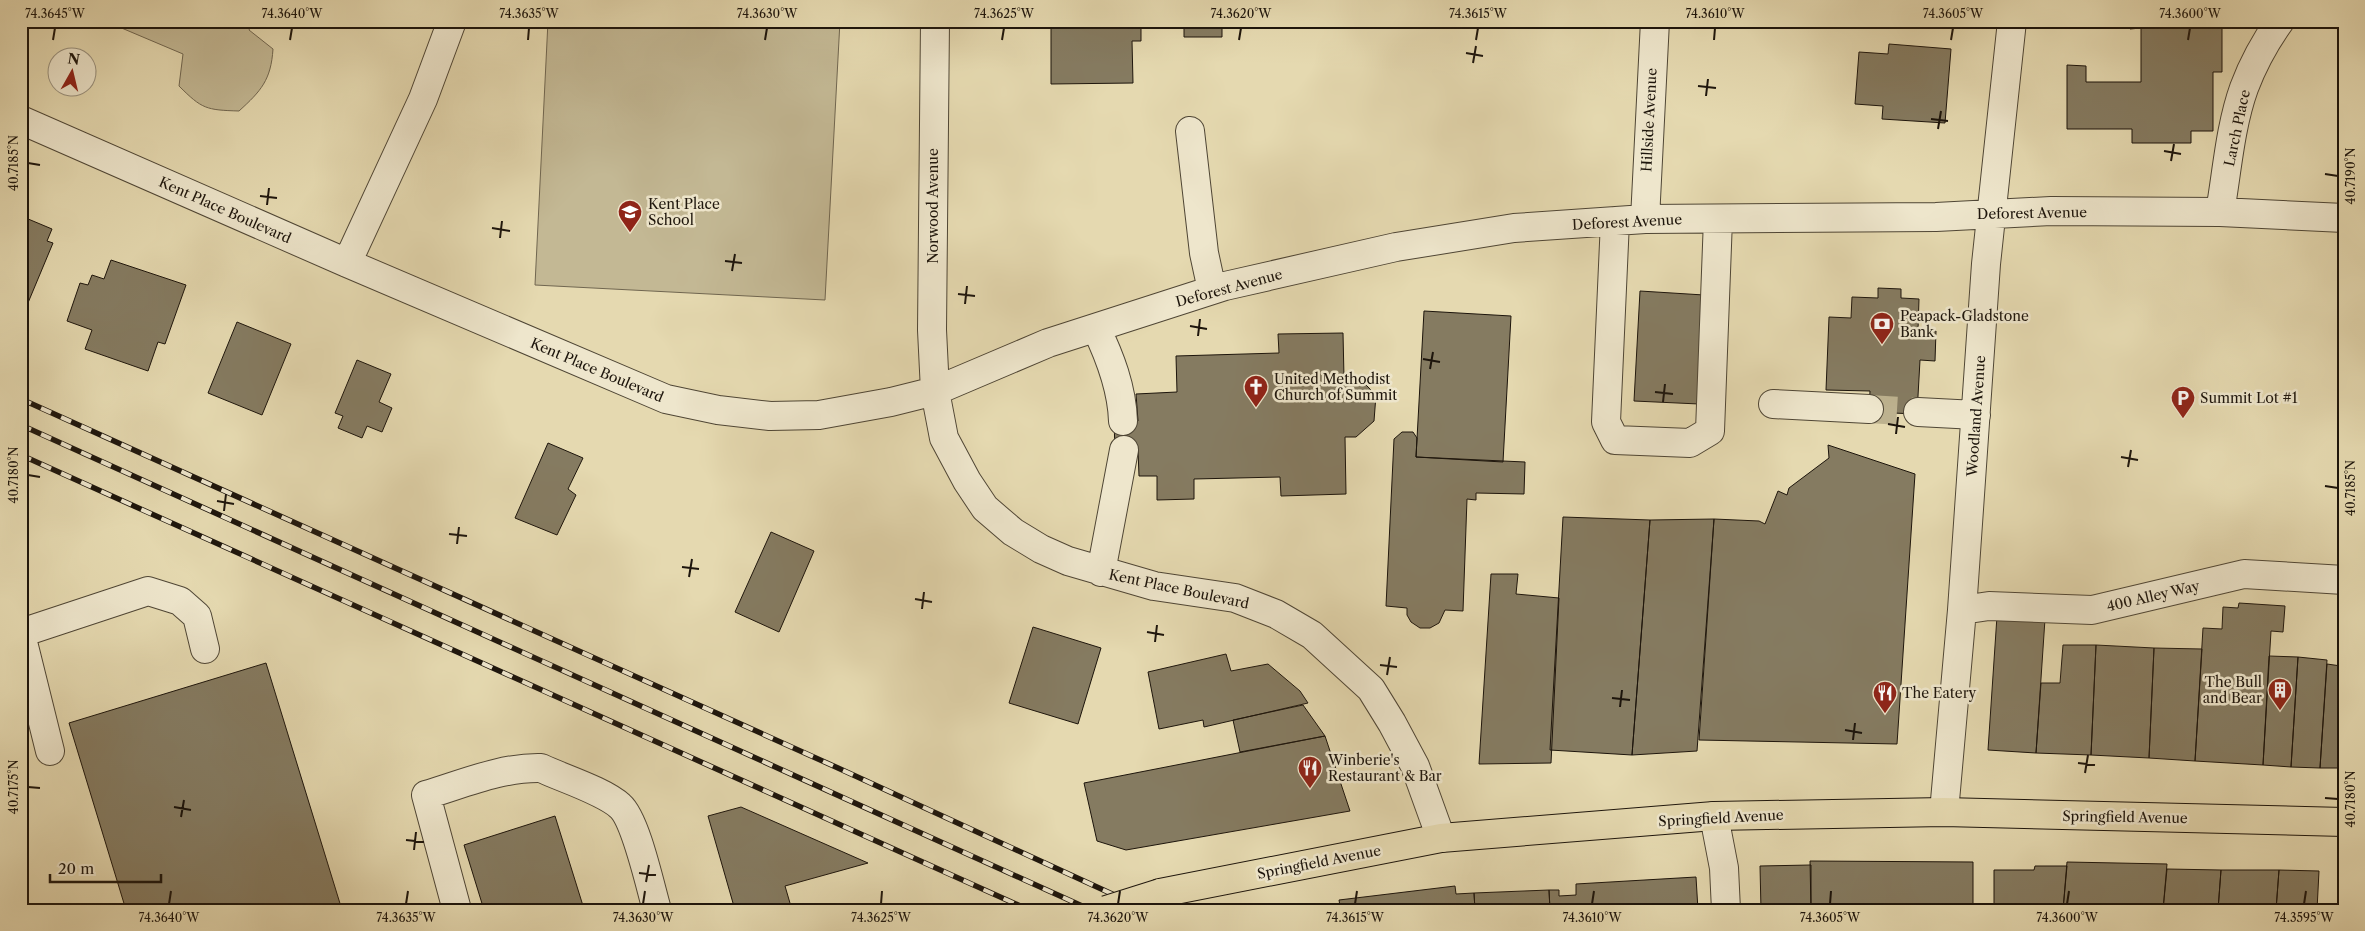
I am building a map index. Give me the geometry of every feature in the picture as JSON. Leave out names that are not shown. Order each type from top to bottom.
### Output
[{"type":"main road","name":"Springfield Avenue","points":[[1106,910],[1160,893],[1441,838],[1714,816],[1944,812],[2344,822]]},
{"type":"street","points":[[347,263],[423,99],[452,21]]},
{"type":"street","name":"Norwood Avenue","points":[[934,392],[932,330],[935,21]]},
{"type":"street","name":"Hillside Avenue","points":[[1645,219],[1656,21]]},
{"type":"street","name":"Woodland Avenue","points":[[1944,812],[1962,610],[1992,213],[2012,21]]},
{"type":"street","name":"Larch Place","points":[[2220,212],[2236,117],[2244,89],[2262,47],[2280,21]]},
{"type":"street","name":"Kent Place Boulevard","points":[[21,120],[347,263],[666,399],[718,410],[770,416],[797,416],[819,415],[934,392],[944,438],[967,482],[985,508],[1013,532],[1041,549],[1068,561],[1101,572],[1154,586],[1235,598],[1276,614],[1312,635],[1370,689],[1387,714],[1415,766],[1441,838]]},
{"type":"street","points":[[1190,131],[1204,253],[1212,290]]},
{"type":"street","name":"Deforest Avenue","points":[[934,392],[1048,343],[1212,290],[1396,247],[1514,228],[1645,219],[1936,217],[1992,213],[2220,212],[2344,218]]},
{"type":"street","points":[[1615,221],[1606,422],[1615,440],[1690,443],[1710,431],[1718,218]]},
{"type":"street","points":[[1096,328],[1110,358],[1122,405],[1123,421]]},
{"type":"street","points":[[1773,404],[1869,409]]},
{"type":"street","points":[[1918,412],[1976,415]]},
{"type":"street","points":[[1101,572],[1124,450]]},
{"type":"street","name":"400 Alley Way","points":[[1962,610],[1988,606],[2092,610],[2244,574],[2344,580]]},
{"type":"street","points":[[50,751],[21,633],[148,591],[180,601],[197,616],[205,649]]},
{"type":"street","points":[[457,910],[426,795],[510,770],[541,768],[609,798],[621,806],[630,820],[657,910]]},
{"type":"street","points":[[1714,816],[1724,868],[1726,910]]},
{"type":"shaded area","points":[[105,21],[253,21],[249,30],[273,49],[270,69],[259,91],[239,111],[205,107],[179,86],[183,54]]},
{"type":"shaded area","points":[[548,21],[840,21],[825,300],[535,285]]},
{"type":"building","points":[[1051,21],[1141,21],[1141,41],[1132,41],[1133,83],[1051,84]]},
{"type":"building","points":[[1184,21],[1222,21],[1222,37],[1184,37]]},
{"type":"building","points":[[2129,21],[2222,21],[2222,72],[2213,72],[2213,131],[2191,131],[2191,143],[2132,143],[2132,129],[2067,129],[2067,65],[2086,66],[2086,82],[2141,82],[2141,28],[2130,29]]},
{"type":"building","points":[[1889,44],[1951,49],[1945,123],[1882,119],[1883,106],[1855,104],[1859,52],[1888,54]]},
{"type":"building","points":[[21,216],[52,229],[47,241],[53,243],[25,310],[21,309]]},
{"type":"building","points":[[111,260],[186,285],[165,344],[158,342],[148,371],[85,349],[92,330],[67,321],[80,283],[88,285],[92,275],[104,279]]},
{"type":"building","name":"Peapack-Gladstone Bank","points":[[1878,288],[1901,289],[1901,298],[1919,299],[1918,330],[1936,331],[1935,361],[1920,360],[1917,414],[1869,412],[1870,391],[1826,390],[1829,317],[1851,318],[1852,297],[1878,298]]},
{"type":"building","points":[[1640,291],[1704,295],[1699,404],[1634,401]]},
{"type":"building","points":[[1424,311],[1511,316],[1503,462],[1416,457]]},
{"type":"building","points":[[237,322],[291,344],[262,415],[208,393]]},
{"type":"building","name":"United Methodist Church of Summit","points":[[1343,333],[1344,378],[1358,377],[1376,395],[1374,421],[1356,437],[1345,437],[1346,494],[1281,496],[1280,477],[1194,479],[1194,499],[1157,500],[1157,476],[1139,476],[1138,450],[1115,450],[1114,421],[1138,421],[1136,394],[1177,392],[1176,356],[1279,353],[1278,334]]},
{"type":"building","points":[[357,360],[391,374],[379,402],[392,408],[382,432],[367,426],[362,438],[338,428],[343,416],[335,413]]},
{"type":"building","points":[[1402,432],[1413,432],[1417,438],[1416,457],[1525,462],[1524,494],[1476,493],[1476,500],[1467,499],[1463,611],[1445,610],[1439,623],[1430,628],[1420,628],[1411,622],[1407,615],[1407,608],[1386,606],[1394,439]]},
{"type":"building","points":[[548,443],[583,458],[568,489],[576,495],[557,535],[515,518]]},
{"type":"building","points":[[1828,445],[1915,474],[1897,744],[1699,740],[1714,519],[1759,521],[1765,524],[1778,491],[1787,495],[1789,488],[1829,458]]},
{"type":"building","points":[[1563,517],[1650,520],[1632,755],[1550,750]]},
{"type":"building","points":[[1714,519],[1697,751],[1632,755],[1650,520]]},
{"type":"building","points":[[771,532],[814,551],[779,632],[735,612]]},
{"type":"building","points":[[1491,574],[1518,574],[1516,594],[1559,598],[1551,763],[1479,764]]},
{"type":"building","points":[[2239,603],[2285,606],[2283,632],[2271,631],[2263,765],[2195,761],[2203,628],[2222,629],[2223,607],[2238,608]]},
{"type":"building","points":[[1997,616],[2045,619],[2036,753],[1988,750]]},
{"type":"building","points":[[1033,627],[1101,648],[1078,724],[1009,703]]},
{"type":"building","points":[[2343,632],[2344,768],[2320,768],[2327,664],[2341,666]]},
{"type":"building","points":[[2063,645],[2096,645],[2091,755],[2036,753],[2041,683],[2060,683]]},
{"type":"building","points":[[2096,645],[2154,648],[2149,758],[2091,755]]},
{"type":"building","points":[[2154,648],[2202,649],[2195,761],[2149,758]]},
{"type":"building","points":[[1226,654],[1231,671],[1268,664],[1300,691],[1308,703],[1204,727],[1203,720],[1159,729],[1148,672]]},
{"type":"building","name":"The Bull and Bear","points":[[2269,656],[2298,657],[2291,767],[2263,765]]},
{"type":"building","points":[[2298,657],[2327,660],[2320,768],[2291,767]]},
{"type":"building","points":[[266,663],[342,910],[126,910],[69,723]]},
{"type":"building","points":[[1303,705],[1325,736],[1240,752],[1233,720]]},
{"type":"building","points":[[1325,736],[1350,811],[1126,850],[1097,841],[1084,783]]},
{"type":"building","points":[[741,807],[868,863],[785,886],[792,910],[735,910],[708,816]]},
{"type":"building","points":[[555,816],[584,909],[484,910],[464,845]]},
{"type":"building","points":[[1810,861],[1973,862],[1973,910],[1811,910]]},
{"type":"building","points":[[2067,862],[2167,864],[2163,910],[2063,910]]},
{"type":"building","points":[[1811,865],[1811,910],[1761,910],[1760,866]]},
{"type":"building","points":[[2035,866],[2067,866],[2063,910],[1994,910],[1994,870],[2034,870]]},
{"type":"building","points":[[2167,869],[2221,870],[2218,910],[2163,910]]},
{"type":"building","points":[[2221,870],[2279,870],[2276,910],[2218,910]]},
{"type":"building","points":[[2279,870],[2319,871],[2317,910],[2276,910]]},
{"type":"building","points":[[1696,877],[1698,910],[1550,910],[1549,890],[1559,890],[1559,896],[1576,895],[1576,884]]},
{"type":"building","points":[[1455,886],[1456,894],[1474,893],[1475,910],[1321,910],[1340,906],[1339,900]]},
{"type":"building","points":[[1549,890],[1550,910],[1475,910],[1474,893]]},
{"type":"tunnel","points":[[1869,409],[1918,412]]},
{"type":"railway","points":[[21,399],[838,768],[1147,910]]},
{"type":"railway","points":[[21,425],[1091,910]]},
{"type":"railway","points":[[21,455],[1029,910]]},
{"type":"place","name":"Kent Place School","points":[[630,233]]},
{"type":"place","name":"Peapack-Gladstone Bank","points":[[1882,345]]},
{"type":"place","name":"United Methodist Church of Summit","points":[[1256,408]]},
{"type":"place","name":"Summit Lot #1","points":[[2183,419]]},
{"type":"place","name":"The Bull and Bear","points":[[2280,711]]},
{"type":"place","name":"The Eatery","points":[[1885,714]]},
{"type":"place","name":"Winberie's Restaurant & Bar","points":[[1310,789]]}]
